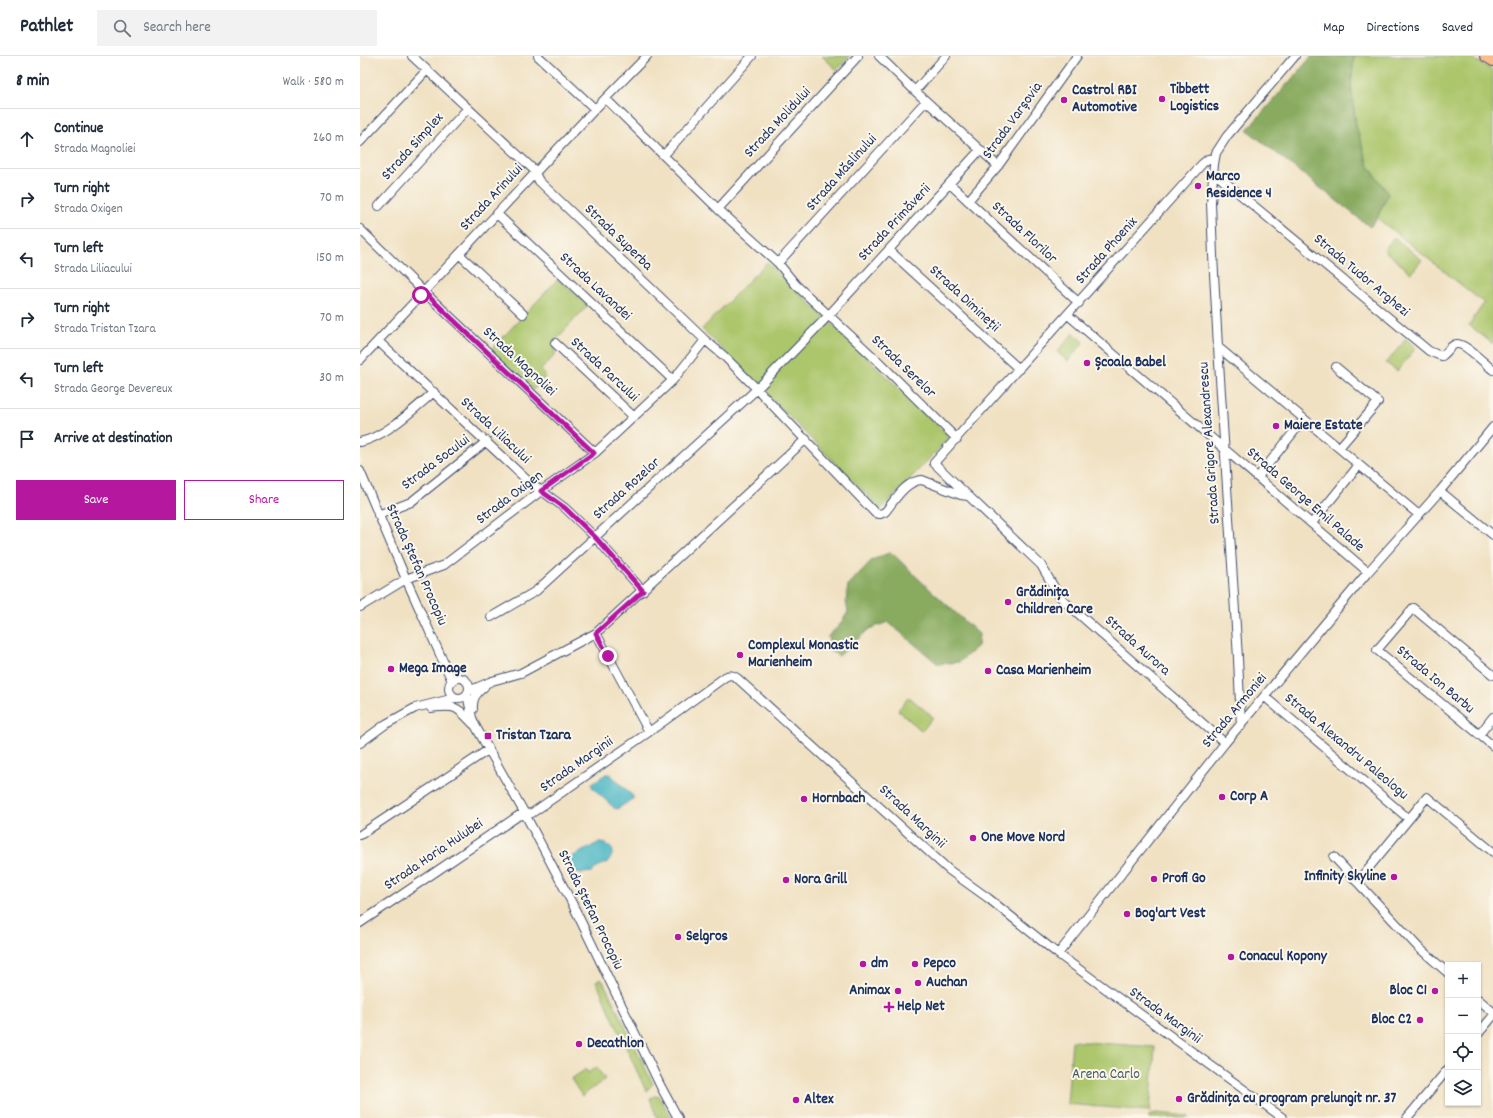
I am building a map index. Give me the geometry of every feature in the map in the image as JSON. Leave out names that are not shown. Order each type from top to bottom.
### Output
[{"type":"main road","points":[[1485,56],[1493,61]]},
{"type":"street","name":"Strada Superba","points":[[412,56],[535,173],[539,181],[705,340],[724,356],[806,439],[873,511],[878,514],[885,512],[907,486],[918,480],[922,480],[968,496]]},
{"type":"street","points":[[538,56],[595,109]]},
{"type":"street","points":[[664,155],[752,56]]},
{"type":"street","name":"Strada Molidului","points":[[718,209],[858,56]]},
{"type":"street","points":[[878,56],[998,166]]},
{"type":"street","points":[[915,91],[946,56]]},
{"type":"street","name":"Strada Varșovia","points":[[968,201],[998,166],[1077,56]]},
{"type":"street","points":[[1215,158],[1219,148],[1227,136],[1295,56]]},
{"type":"street","name":"Strada Arinului","points":[[360,360],[606,99],[642,57]]},
{"type":"street","points":[[360,142],[427,70]]},
{"type":"street","name":"Strada Serelor","points":[[606,99],[718,209],[778,263],[796,286],[829,315],[957,439]]},
{"type":"street","name":"Strada Măslinului","points":[[778,263],[926,101]]},
{"type":"street","name":"Strada Simplex","points":[[379,206],[468,108]]},
{"type":"street","name":"Strada Primăverii","points":[[757,389],[890,250],[980,150]]},
{"type":"street","name":"Strada Grigore Alexandrescu","points":[[1215,158],[1211,203],[1224,449],[1238,658],[1240,726]]},
{"type":"street","name":"Strada Phoenix","points":[[934,464],[1068,316],[1202,164],[1208,159],[1215,158]]},
{"type":"street","name":"Strada Tudor Arghezi","points":[[1213,172],[1429,351],[1442,356],[1454,344],[1460,344],[1493,370]]},
{"type":"street","name":"Strada Florilor","points":[[950,184],[1079,303]]},
{"type":"street","name":"Strada Lavandei","points":[[497,214],[673,380]]},
{"type":"street","name":"Strada Magnoliei","points":[[360,229],[424,292],[594,453]]},
{"type":"street","name":"Strada Dimineții","points":[[890,250],[1019,369]]},
{"type":"street","points":[[459,254],[523,314]]},
{"type":"street","name":"Strada George Emil Palade","points":[[1068,316],[1368,572]]},
{"type":"street","name":"Strada Oxigen","points":[[360,607],[406,578],[444,565],[541,491],[594,453],[673,380],[705,340]]},
{"type":"street","name":"Strada Liliacului","points":[[378,341],[487,441],[528,481],[565,508],[595,537],[643,591]]},
{"type":"street","name":"Strada Parcului","points":[[555,343],[634,417]]},
{"type":"street","points":[[1218,347],[1419,515]]},
{"type":"street","points":[[1336,367],[1378,402],[1339,448]]},
{"type":"street","name":"Strada Rozelor","points":[[491,617],[536,591],[757,389]]},
{"type":"street","points":[[360,442],[368,441],[383,433],[434,392]]},
{"type":"street","points":[[1258,478],[1304,419]]},
{"type":"street","name":"Strada Armoniei","points":[[1058,954],[1225,743],[1368,572],[1440,491],[1493,427]]},
{"type":"street","points":[[360,743],[364,736],[415,708],[465,697],[468,693],[492,681],[521,673],[596,633],[806,439]]},
{"type":"street","name":"Strada Socului","points":[[378,515],[411,502],[487,441]]},
{"type":"street","name":"Strada Aurora","points":[[934,464],[1041,565],[1058,594],[1064,601],[1225,743]]},
{"type":"street","points":[[1312,523],[1359,465]]},
{"type":"street","name":"Strada Ștefan Procopiu","points":[[360,471],[406,578],[448,669],[456,679]]},
{"type":"street","points":[[1440,491],[1493,535]]},
{"type":"street","name":"Strada Ion Barbu","points":[[1493,675],[1413,608],[1377,650],[1493,746]]},
{"type":"street","points":[[596,633],[649,732]]},
{"type":"street","name":"Strada Marginii","points":[[525,814],[532,813],[725,677],[733,675],[918,841],[935,859],[988,898],[1058,954],[1283,1118]]},
{"type":"street","points":[[457,698],[449,691],[449,685],[456,679],[464,679],[468,682],[492,681]]},
{"type":"street","points":[[476,728],[472,706],[473,700],[479,691],[492,681]]},
{"type":"street","points":[[468,682],[468,693]]},
{"type":"street","points":[[425,705],[449,691]]},
{"type":"street","name":"Strada Ștefan Procopiu","points":[[468,693],[472,718],[476,728],[525,814],[572,902],[661,1087],[678,1118]]},
{"type":"street","name":"Strada Alexandru Paleologu","points":[[1265,697],[1409,819]]},
{"type":"street","name":"Strada Ștefan Procopiu","points":[[457,698],[472,718]]},
{"type":"street","points":[[415,708],[452,707],[463,712],[476,728]]},
{"type":"street","points":[[1479,735],[1493,718]]},
{"type":"street","points":[[360,835],[488,750]]},
{"type":"street","points":[[1357,882],[1428,797],[1493,852]]},
{"type":"street","name":"Strada Horia Hulubei","points":[[360,923],[518,816],[525,814]]},
{"type":"street","points":[[1334,857],[1418,947],[1445,970]]},
{"type":"street","points":[[1481,1002],[1493,1012]]},
{"type":"street","points":[[1481,1030],[1493,1016]]},
{"type":"street","points":[[1407,1118],[1447,1070]]},
{"type":"green space","points":[[822,56],[850,56],[837,70]]},
{"type":"green space","points":[[1312,56],[1354,56],[1351,86],[1356,126],[1368,165],[1388,194],[1377,218],[1370,227],[1247,130]]},
{"type":"green space","points":[[1354,56],[1467,56],[1493,70],[1493,344],[1469,325],[1484,303],[1377,218],[1388,194],[1368,165],[1356,126],[1351,86]]},
{"type":"green space","points":[[1394,237],[1422,260],[1411,273],[1384,250]]},
{"type":"green space","points":[[767,262],[950,437],[881,509],[702,329]]},
{"type":"green space","points":[[558,279],[588,305],[552,344],[555,347],[555,355],[541,370],[546,376],[533,390],[490,351]]},
{"type":"green space","points":[[1074,333],[1084,342],[1068,361],[1057,352]]},
{"type":"green space","points":[[1406,339],[1416,348],[1397,371],[1386,363]]},
{"type":"green space","points":[[891,552],[979,634],[978,646],[959,662],[938,664],[888,622],[869,629],[839,656],[830,651],[828,636],[839,626],[848,612],[846,601],[848,585],[872,560]]},
{"type":"green space","points":[[909,697],[933,717],[922,731],[898,710]]},
{"type":"green space","points":[[600,979],[603,981],[653,1084],[646,1091],[596,981]]},
{"type":"green space","name":"Arena Carlo","points":[[1072,1041],[1155,1047],[1150,1111],[1067,1104]]},
{"type":"green space","points":[[596,1067],[605,1079],[582,1096],[571,1079],[586,1069],[588,1073]]},
{"type":"green space","points":[[658,1095],[672,1118],[657,1118],[650,1098]]},
{"type":"green space","points":[[1156,1113],[1188,1116],[1190,1118],[1148,1118],[1151,1114]]},
{"type":"water","points":[[606,774],[610,774],[633,796],[633,799],[617,809],[614,808],[592,787],[592,783]]},
{"type":"water","points":[[598,843],[607,845],[613,851],[609,860],[593,872],[582,873],[572,871],[568,863],[569,859]]},
{"type":"place","name":"Tibbett Logistics","points":[[1162,99]]},
{"type":"place","name":"Castrol RBI Automotive","points":[[1064,100]]},
{"type":"place","name":"Marco Residence 4","points":[[1198,186]]},
{"type":"place","name":"Școala Babel","points":[[1087,363]]},
{"type":"place","name":"Maiere Estate","points":[[1276,426]]},
{"type":"place","name":"Grădinița Children Care","points":[[1008,602]]},
{"type":"place","name":"Complexul Monastic Marienheim","points":[[740,655]]},
{"type":"place","name":"Mega Image","points":[[391,669]]},
{"type":"place","name":"Casa Marienheim","points":[[988,671]]},
{"type":"place","name":"Tristan Tzara","points":[[488,736]]},
{"type":"place","name":"Corp A","points":[[1222,797]]},
{"type":"place","name":"Hornbach","points":[[804,799]]},
{"type":"place","name":"One Move Nord","points":[[973,838]]},
{"type":"place","name":"Infinity Skyline","points":[[1394,877]]},
{"type":"place","name":"Profi Go","points":[[1154,879]]},
{"type":"place","name":"Nora Grill","points":[[786,880]]},
{"type":"place","name":"Bog'art Vest","points":[[1127,914]]},
{"type":"place","name":"Selgros","points":[[678,937]]},
{"type":"place","name":"Conacul Kopony","points":[[1231,957]]},
{"type":"place","name":"dm","points":[[863,964]]},
{"type":"place","name":"Pepco","points":[[915,964]]},
{"type":"place","name":"Auchan","points":[[918,983]]},
{"type":"place","name":"Animax","points":[[898,991]]},
{"type":"place","name":"Bloc C1","points":[[1435,991]]},
{"type":"place","name":"Help Net","points":[[889,1007]]},
{"type":"place","name":"Bloc C2","points":[[1420,1020]]},
{"type":"place","name":"Decathlon","points":[[579,1044]]},
{"type":"place","name":"Grădinița cu program prelungit nr. 37","points":[[1179,1099]]},
{"type":"place","name":"Altex","points":[[796,1100]]},
{"type":"route","points":[[421,295],[424,292],[594,453],[541,491],[565,508],[595,537],[643,591],[596,633],[608,656]]}]
